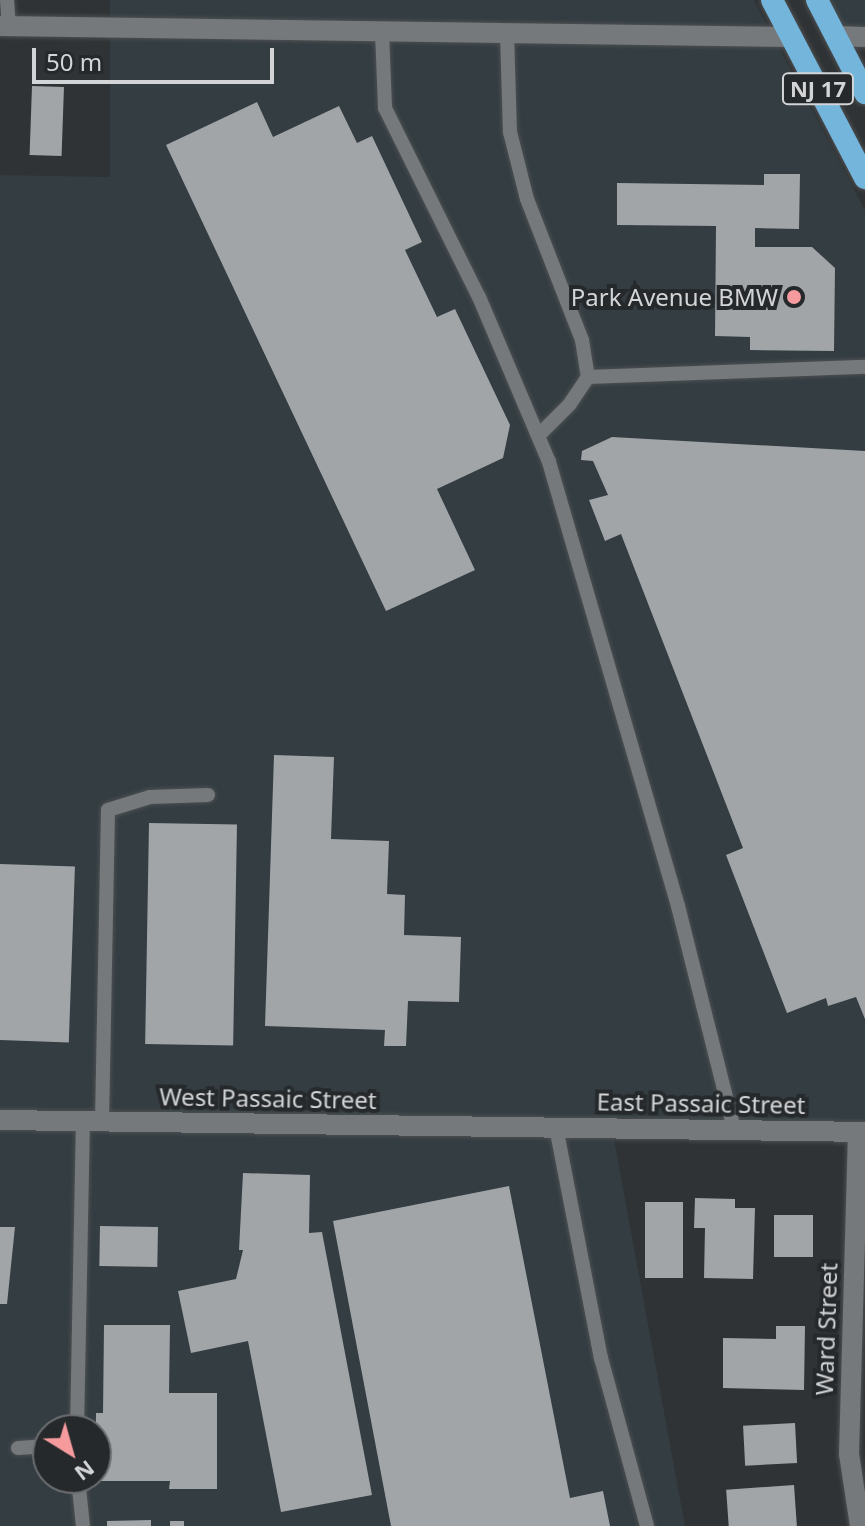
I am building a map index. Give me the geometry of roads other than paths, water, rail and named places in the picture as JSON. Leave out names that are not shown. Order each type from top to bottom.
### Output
[{"type":"highway","name":"NJ 17","points":[[772,0],[865,178]]},
{"type":"highway","name":"NJ 17","points":[[817,0],[865,93]]},
{"type":"street","points":[[5,26],[790,37]]},
{"type":"street","points":[[835,36],[865,37]]},
{"type":"street","name":"West Passaic Street","points":[[0,1120],[546,1127]]},
{"type":"street","name":"East Passaic Street","points":[[546,1127],[861,1132]]},
{"type":"street","name":"Ward Street","points":[[860,1526],[849,1454],[861,1132]]},
{"type":"lane","points":[[5,26],[7,0]]},
{"type":"lane","points":[[382,32],[385,108],[479,297],[538,436],[569,527],[674,890],[734,1129]]},
{"type":"lane","points":[[507,33],[510,132],[527,199],[582,340],[588,377],[570,404],[538,436]]},
{"type":"lane","points":[[588,377],[865,367]]},
{"type":"lane","points":[[78,1414],[108,810],[150,797],[208,795]]},
{"type":"lane","points":[[546,1127],[601,1358],[647,1526]]},
{"type":"lane","points":[[18,1448],[32,1447]]},
{"type":"lane","points":[[80,1494],[83,1526]]},
{"type":"place","name":"Park Avenue BMW","points":[[794,297]]}]
